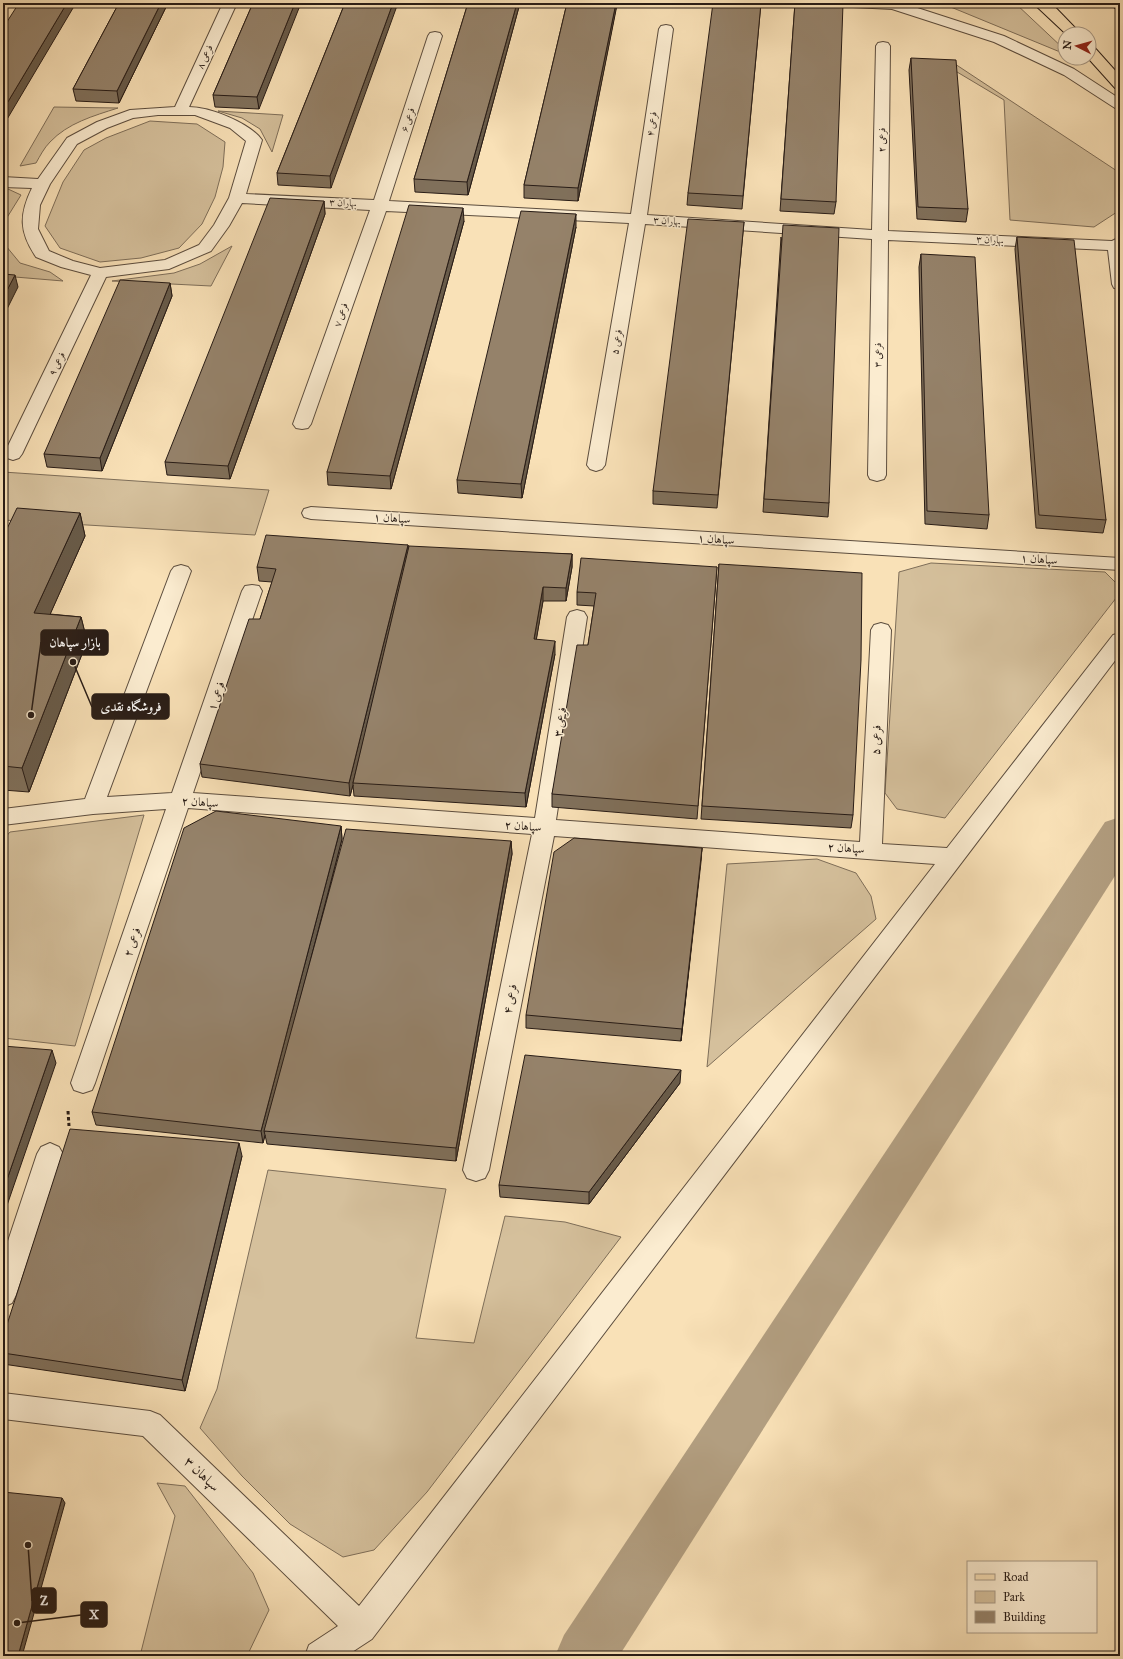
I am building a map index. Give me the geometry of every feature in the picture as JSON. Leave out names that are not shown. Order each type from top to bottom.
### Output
[{"type":"main road","points":[[1040,3],[1047,7],[1066,26]]},
{"type":"main road","points":[[1097,57],[1120,85]]},
{"type":"main road","points":[[1100,60],[1120,62]]},
{"type":"street","name":"فرعی ۸","points":[[180,111],[230,3]]},
{"type":"street","points":[[853,3],[889,4],[999,39],[1069,72],[1120,105]]},
{"type":"street","name":"فرعی ۴","points":[[638,219],[666,29]]},
{"type":"street","name":"فرعی ۶","points":[[380,205],[435,36]]},
{"type":"street","name":"فرعی ۲","points":[[880,235],[883,46]]},
{"type":"street","points":[[158,111],[180,111],[197,111],[235,125],[254,140],[237,198],[221,226],[205,248],[169,264],[100,274],[67,264],[42,254],[30,230],[32,205],[42,184],[72,141],[102,125],[130,114],[158,111]]},
{"type":"street","points":[[3,182],[42,184]]},
{"type":"street","name":"بهاران ۳","points":[[237,198],[638,219],[880,235],[1118,244]]},
{"type":"street","name":"فرعی ۷","points":[[302,424],[380,205]]},
{"type":"street","name":"فرعی ۵","points":[[596,465],[638,219]]},
{"type":"street","name":"فرعی ۳","points":[[877,475],[880,235]]},
{"type":"street","points":[[1118,244],[1120,284]]},
{"type":"street","name":"فرعی ۹","points":[[13,454],[100,274]]},
{"type":"street","name":"سپاهان ۱","points":[[311,513],[1120,564]]},
{"type":"street","points":[[93,806],[181,571]]},
{"type":"street","name":"فرعی ۱","points":[[180,800],[252,591]]},
{"type":"street","name":"فرعی ۳","points":[[544,828],[577,617]]},
{"type":"street","name":"فرعی ۵","points":[[871,850],[881,630]]},
{"type":"street","points":[[320,1656],[361,1628],[1120,640]]},
{"type":"street","name":"فرعی ۲","points":[[83,1083],[180,800]]},
{"type":"street","name":"سپاهان ۲","points":[[3,817],[93,806],[180,800],[953,857]]},
{"type":"street","name":"فرعی ۴","points":[[476,1170],[544,828]]},
{"type":"street","points":[[3,1294],[50,1154]]},
{"type":"street","name":"سپاهان ۳","points":[[3,1406],[150,1424],[361,1628]]},
{"type":"green space","points":[[941,3],[1015,3],[1057,42],[1057,51]]},
{"type":"green space","points":[[952,62],[1120,173],[1120,210],[1094,227],[1010,220],[1004,100],[947,66]]},
{"type":"green space","points":[[54,107],[118,108],[73,125],[57,135],[48,144],[36,163],[20,166]]},
{"type":"green space","points":[[218,111],[283,115],[272,152],[260,129],[242,118]]},
{"type":"green space","points":[[150,121],[197,124],[225,142],[223,167],[215,197],[202,224],[179,248],[141,258],[100,262],[60,248],[45,226],[63,182],[84,150],[106,138]]},
{"type":"green space","points":[[8,189],[21,195],[3,224],[3,198]]},
{"type":"green space","points":[[3,230],[6,246],[20,263],[50,272],[63,281],[3,276]]},
{"type":"green space","points":[[232,246],[211,286],[112,281],[174,273],[200,264]]},
{"type":"green space","points":[[3,472],[269,490],[255,535],[3,520]]},
{"type":"green space","points":[[931,563],[1105,572],[1120,587],[1120,593],[945,818],[897,809],[885,793],[899,572]]},
{"type":"green space","points":[[144,815],[75,1046],[3,1038],[3,1002],[6,995],[3,992],[3,840],[10,832]]},
{"type":"green space","points":[[817,859],[856,873],[871,896],[876,919],[707,1067],[727,864]]},
{"type":"green space","points":[[268,1170],[446,1189],[416,1338],[474,1343],[505,1216],[565,1222],[621,1237],[427,1492],[374,1550],[343,1557],[290,1524],[242,1476],[200,1428],[217,1389]]},
{"type":"green space","points":[[157,1483],[185,1486],[253,1573],[269,1610],[247,1656],[140,1656],[175,1516]]},
{"type":"building","points":[[19,3],[67,3],[3,110],[3,28]]},
{"type":"building","points":[[119,3],[161,3],[117,91],[73,89]]},
{"type":"building","points":[[253,3],[295,3],[257,97],[213,95]]},
{"type":"building","points":[[345,3],[393,3],[330,176],[277,173]]},
{"type":"building","points":[[468,3],[517,3],[467,182],[414,179]]},
{"type":"building","points":[[567,3],[616,3],[578,188],[524,185]]},
{"type":"building","points":[[713,3],[761,3],[743,196],[688,193]]},
{"type":"building","points":[[795,3],[843,4],[836,202],[781,199]]},
{"type":"building","points":[[911,58],[956,60],[968,209],[918,207]]},
{"type":"building","points":[[270,198],[324,201],[228,466],[165,462]]},
{"type":"building","points":[[409,205],[463,208],[390,476],[327,472]]},
{"type":"building","points":[[521,211],[576,214],[521,484],[457,480]]},
{"type":"building","points":[[688,219],[744,222],[718,495],[653,491]]},
{"type":"building","points":[[783,225],[839,228],[829,503],[764,499]]},
{"type":"building","points":[[1017,237],[1074,240],[1106,520],[1039,515]]},
{"type":"building","points":[[921,254],[975,257],[989,515],[927,511]]},
{"type":"building","points":[[3,274],[15,275],[3,298]]},
{"type":"building","points":[[120,280],[170,283],[100,458],[44,454]]},
{"type":"building","points":[[17,508],[80,513],[34,613],[81,617],[22,768],[3,766],[3,537]]},
{"type":"building","points":[[266,535],[408,545],[349,783],[200,764],[249,619],[260,619],[276,569],[257,567]]},
{"type":"building","points":[[409,546],[572,554],[566,588],[543,587],[534,639],[555,641],[525,793],[353,783]]},
{"type":"building","points":[[581,558],[717,567],[698,806],[552,794],[577,645],[588,645],[596,593],[577,592]]},
{"type":"building","points":[[719,564],[862,573],[861,660],[853,815],[702,806]]},
{"type":"building","points":[[216,811],[341,826],[261,1131],[92,1112],[184,828]]},
{"type":"building","points":[[346,829],[511,841],[456,1148],[264,1131]]},
{"type":"building","points":[[574,838],[702,848],[682,1029],[526,1015],[554,852]]},
{"type":"building","points":[[3,1046],[52,1050],[3,1191]]},
{"type":"building","points":[[525,1055],[681,1070],[589,1192],[499,1185]]},
{"type":"building","points":[[70,1129],[239,1143],[182,1380],[3,1353],[3,1337]]},
{"type":"building","points":[[3,1492],[62,1498],[18,1656],[3,1656]]},
{"type":"waterway","points":[[585,1656],[1120,833]]},
{"type":"place","name":"فروشگاه نقدی","points":[[73,662]]},
{"type":"place","name":"بازار سپاهان","points":[[31,715]]},
{"type":"place","name":"Z","points":[[28,1545]]},
{"type":"place","name":"X","points":[[17,1623]]}]
